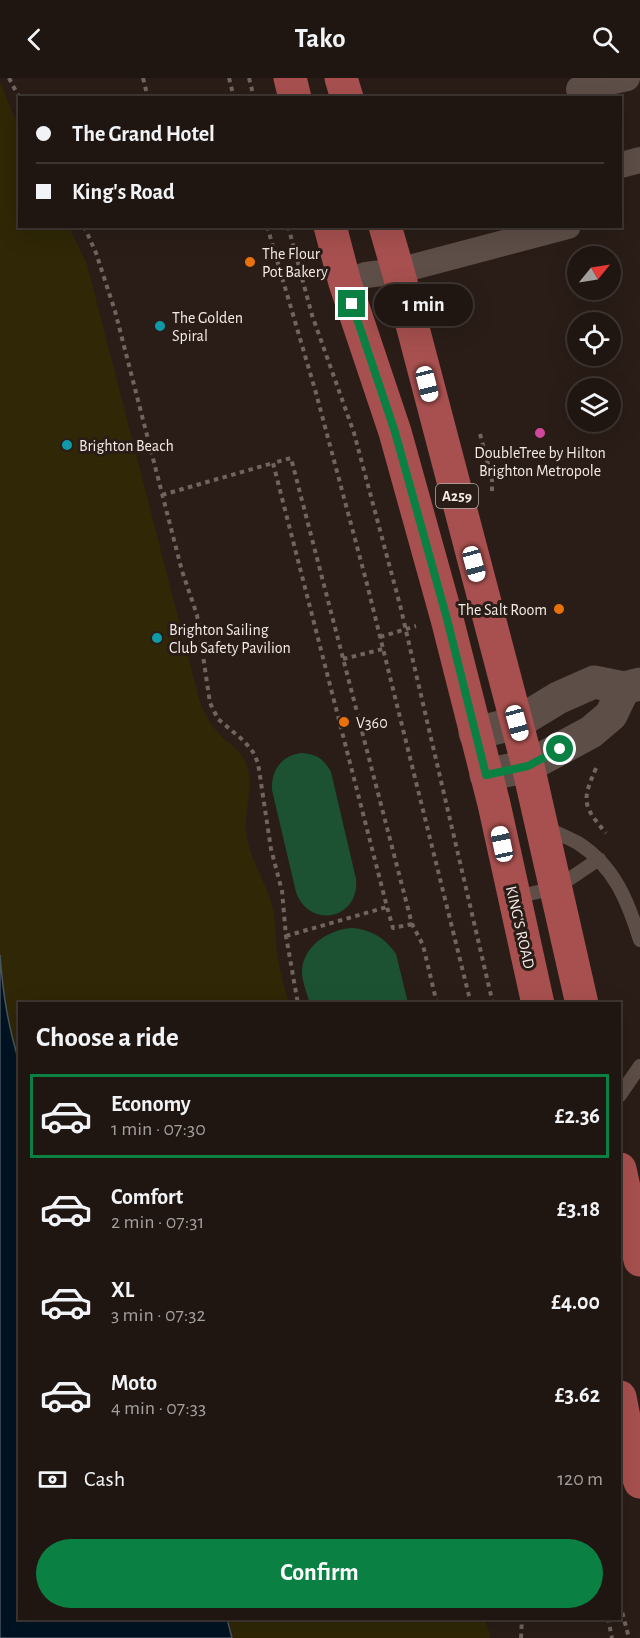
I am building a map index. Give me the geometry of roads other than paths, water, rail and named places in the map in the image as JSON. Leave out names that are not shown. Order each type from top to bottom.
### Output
[{"type":"main road","points":[[290,78],[294,96]]},
{"type":"main road","points":[[341,78],[346,96]]},
{"type":"main road","name":"KING'S ROAD","points":[[331,228],[345,283],[395,432],[447,619],[486,775],[538,1002]]},
{"type":"main road","name":"A259","points":[[386,228],[528,766],[582,1002]]},
{"type":"main road","points":[[621,1173],[640,1260]]},
{"type":"main road","points":[[621,1402],[631,1454],[640,1482]]},
{"type":"street","points":[[578,88],[627,78]]},
{"type":"street","points":[[622,165],[640,160]]},
{"type":"street","points":[[345,283],[366,275],[398,271],[559,228]]},
{"type":"street","points":[[476,733],[517,723],[558,698],[594,682],[632,686],[611,715],[591,732],[528,766],[486,775]]},
{"type":"lane","points":[[542,826],[577,843],[599,859],[616,880],[632,913],[640,940]]},
{"type":"lane","points":[[514,897],[556,888],[599,859]]},
{"type":"lane","points":[[621,1094],[640,1066]]},
{"type":"water","points":[[0,955],[7,1010],[18,1058],[18,1620],[227,1620],[232,1638],[0,1638]]},
{"type":"place","name":"The Flour Pot Bakery","points":[[250,262]]},
{"type":"place","name":"The Golden Spiral","points":[[160,326]]},
{"type":"place","name":"DoubleTree by Hilton Brighton Metropole","points":[[540,433]]},
{"type":"place","name":"Brighton Beach","points":[[67,445]]},
{"type":"place","name":"The Salt Room","points":[[559,609]]},
{"type":"place","name":"Brighton Sailing Club Safety Pavilion","points":[[157,638]]},
{"type":"place","name":"V360","points":[[344,722]]}]
